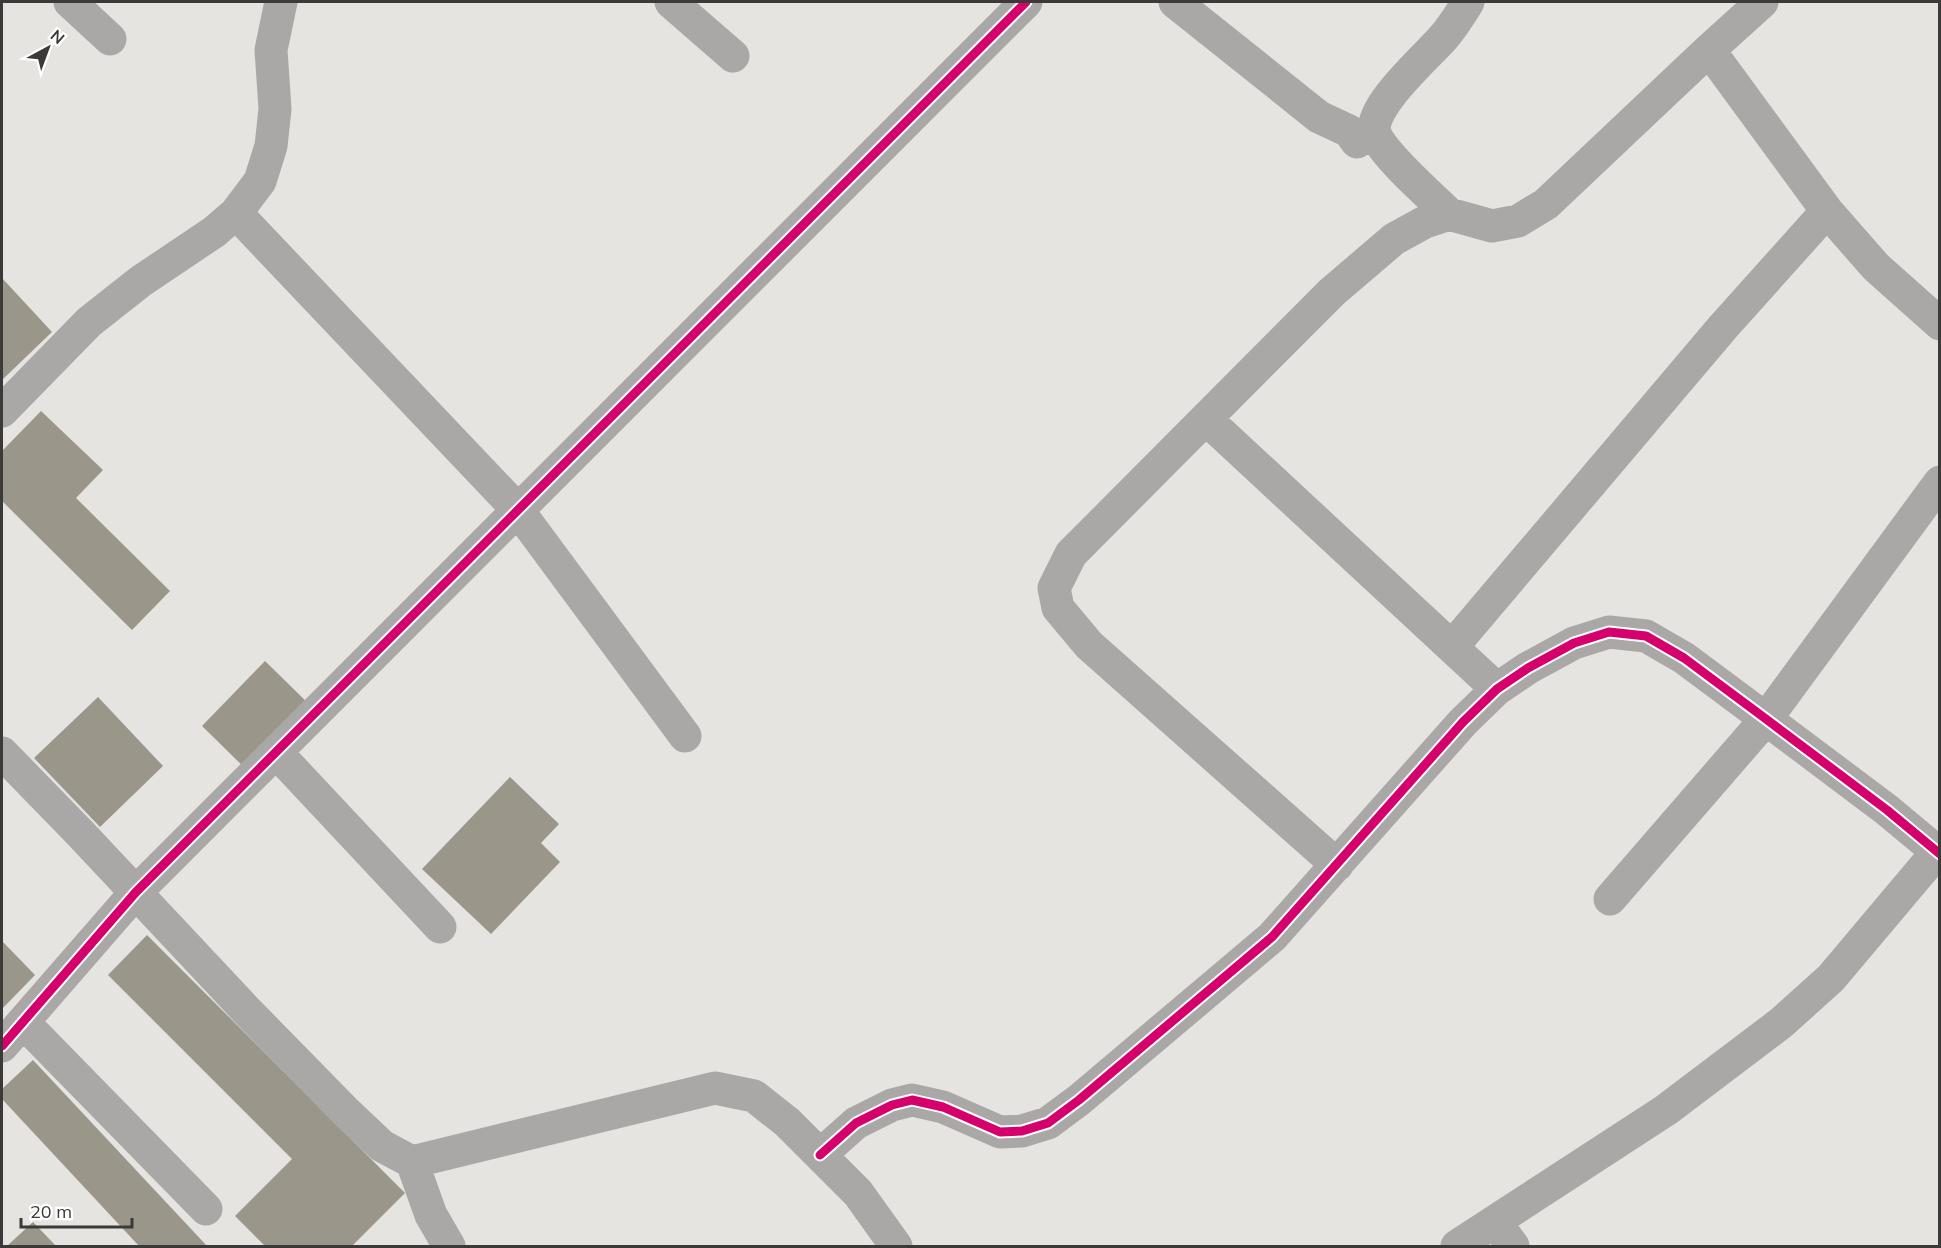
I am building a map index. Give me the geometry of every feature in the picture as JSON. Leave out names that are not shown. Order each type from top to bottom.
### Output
[{"type":"street","points":[[70,2],[110,39]]},
{"type":"street","points":[[2,411],[89,322],[141,281],[214,232],[236,213],[260,181],[271,146],[275,109],[271,50],[281,2]]},
{"type":"street","points":[[671,2],[733,56]]},
{"type":"street","points":[[2,1046],[136,892],[1026,2]]},
{"type":"street","points":[[1175,2],[1319,117],[1349,131],[1357,142]]},
{"type":"street","points":[[1468,2],[1443,38],[1402,81],[1377,114],[1374,132],[1384,149],[1449,214],[1492,226],[1518,221],[1546,204],[1762,2]]},
{"type":"street","points":[[1709,50],[1827,211],[1876,267],[1940,324]]},
{"type":"street","points":[[1452,647],[1723,327],[1827,211]]},
{"type":"street","points":[[236,213],[517,509],[685,736]]},
{"type":"street","points":[[1337,865],[1089,645],[1058,608],[1054,588],[1071,554],[1332,292],[1394,239],[1425,222],[1449,214]]},
{"type":"street","points":[[1206,418],[1497,689]]},
{"type":"street","points":[[1610,899],[1766,719],[1940,482]]},
{"type":"street","points":[[820,1155],[856,1124],[892,1106],[912,1100],[943,1107],[1000,1132],[1022,1131],[1048,1123],[1079,1100],[1272,937],[1463,722],[1497,689],[1528,668],[1574,643],[1609,632],[1646,636],[1684,658],[1887,810],[1938,853],[1831,978],[1781,1023],[1504,1234],[1457,1246]]},
{"type":"street","points":[[276,752],[440,927]]},
{"type":"street","points":[[2,753],[246,1010],[382,1146],[412,1162],[715,1088],[754,1096],[787,1122],[858,1193],[896,1246]]},
{"type":"street","points":[[22,1022],[206,1209]]},
{"type":"street","points":[[412,1162],[431,1215],[449,1246]]},
{"type":"building","points":[[2,278],[52,332],[2,380]]},
{"type":"building","points":[[41,411],[103,470],[76,498],[170,591],[132,630],[2,501],[2,451]]},
{"type":"building","points":[[265,661],[315,710],[252,775],[202,726]]},
{"type":"building","points":[[98,697],[163,766],[100,827],[34,758]]},
{"type":"building","points":[[510,777],[559,824],[541,843],[560,862],[491,934],[422,869]]},
{"type":"building","points":[[147,935],[405,1193],[352,1246],[265,1246],[235,1216],[292,1159],[108,975]]},
{"type":"building","points":[[2,941],[35,975],[2,1009]]},
{"type":"building","points":[[33,1060],[207,1246],[139,1246],[2,1099],[2,1089]]},
{"type":"building","points":[[33,1222],[56,1246],[7,1246]]},
{"type":"cycle path","points":[[2,1046],[136,892],[1026,2]]},
{"type":"cycle path","points":[[820,1155],[856,1123],[892,1105],[912,1100],[943,1107],[1000,1132],[1022,1131],[1048,1123],[1079,1100],[1272,937],[1463,722],[1497,689],[1528,668],[1574,643],[1609,632],[1646,636],[1684,658],[1887,810],[1940,854]]}]
